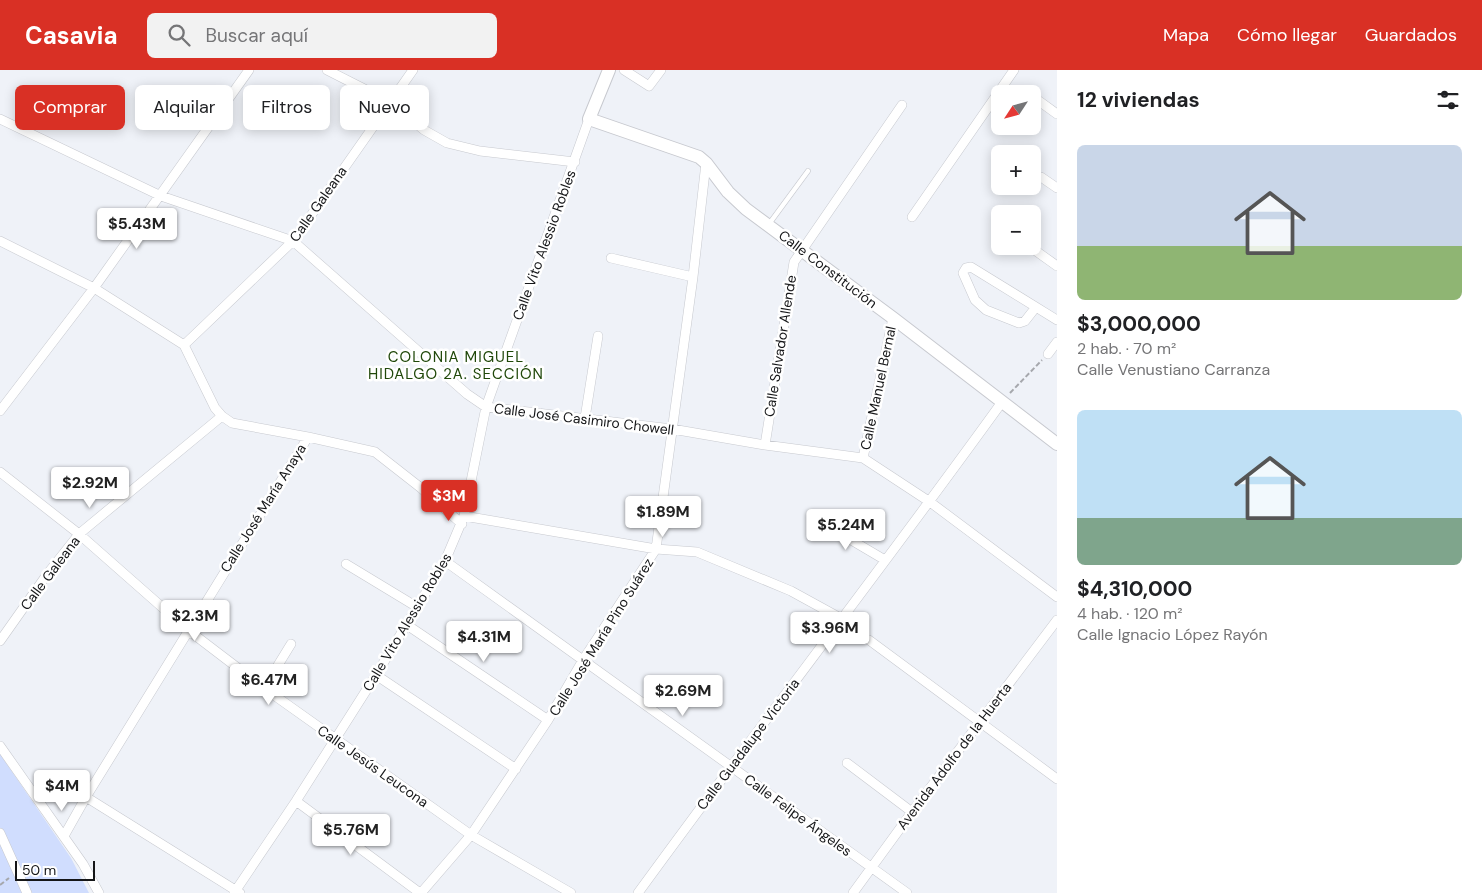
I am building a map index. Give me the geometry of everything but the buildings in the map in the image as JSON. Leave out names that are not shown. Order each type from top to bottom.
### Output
[{"type":"street","points":[[0,411],[94,288],[249,70]]},
{"type":"street","points":[[327,70],[357,85]]},
{"type":"street","name":"Calle Galeana","points":[[402,85],[413,70]]},
{"type":"street","name":"Calle Vito Alessio Robles","points":[[237,892],[376,676],[445,561],[463,520],[486,407],[589,119],[609,70]]},
{"type":"street","points":[[624,70],[649,86],[661,70]]},
{"type":"street","points":[[912,217],[1014,70]]},
{"type":"street","points":[[1041,102],[1057,114]]},
{"type":"street","name":"Calle Salvador Allende","points":[[765,445],[793,266],[802,250],[902,105]]},
{"type":"street","name":"Calle Constitución","points":[[589,119],[699,157],[706,163],[728,192],[746,209],[893,318],[1057,444]]},
{"type":"street","name":"Calle José Casimiro Chowell","points":[[0,120],[161,196],[293,241],[466,394],[486,407],[585,418],[862,458],[930,502],[1057,597]]},
{"type":"street","name":"Calle Galeana","points":[[184,344],[293,241],[370,130]]},
{"type":"street","points":[[424,130],[447,143],[480,151],[575,162]]},
{"type":"street","name":"Calle José María Pino Suárez","points":[[421,893],[471,835],[548,720],[583,660],[656,549],[693,277],[706,163]]},
{"type":"street","points":[[1041,177],[1057,188]]},
{"type":"street","points":[[0,241],[94,288],[184,344],[214,408],[232,423],[375,452],[463,520],[656,549],[697,552],[792,592],[842,619]]},
{"type":"street","points":[[1041,255],[1057,266]]},
{"type":"street","points":[[611,258],[693,277]]},
{"type":"street","points":[[1036,307],[1025,321],[1019,322],[986,310],[975,300],[963,273],[966,268],[971,267],[1036,307],[1057,320]]},
{"type":"street","name":"Calle Manuel Bernal","points":[[862,458],[893,318]]},
{"type":"street","points":[[585,418],[598,336]]},
{"type":"street","points":[[1048,354],[1057,342]]},
{"type":"street","name":"Calle Guadalupe Victoria","points":[[638,893],[730,766],[930,502],[1002,402]]},
{"type":"street","name":"Calle Galeana","points":[[0,641],[48,572],[79,534],[222,416]]},
{"type":"street","name":"Calle José María Anaya","points":[[64,836],[188,630],[308,437]]},
{"type":"street","name":"Calle Jesús Leucona","points":[[0,472],[79,534],[188,630],[264,688],[471,835],[571,893]]},
{"type":"street","points":[[819,521],[885,560]]},
{"type":"street","name":"Calle Felipe Ángeles","points":[[445,561],[907,893]]},
{"type":"street","points":[[346,564],[417,607]]},
{"type":"street","name":"Avenida Adolfo de la Huerta","points":[[854,893],[912,812],[1057,620]]},
{"type":"street","points":[[407,625],[548,720]]},
{"type":"street","points":[[869,640],[1057,780]]},
{"type":"street","points":[[264,688],[292,644]]},
{"type":"street","points":[[376,676],[516,769]]},
{"type":"street","points":[[0,746],[83,864],[99,893]]},
{"type":"street","points":[[847,763],[912,812]]},
{"type":"street","points":[[86,798],[237,892]]},
{"type":"street","points":[[296,801],[421,893]]},
{"type":"street","points":[[0,833],[27,893]]},
{"type":"lane","points":[[768,225],[808,171]]},
{"type":"path","points":[[1002,402],[1048,354]]},
{"type":"path","points":[[842,619],[869,640]]},
{"type":"path","points":[[0,885],[16,871]]},
{"type":"shaded area","points":[[0,754],[71,858],[89,893],[0,893]]},
{"type":"district","name":"COLONIA MIGUEL HIDALGO 2A. SECCIÓN","points":[[456,366]]}]
